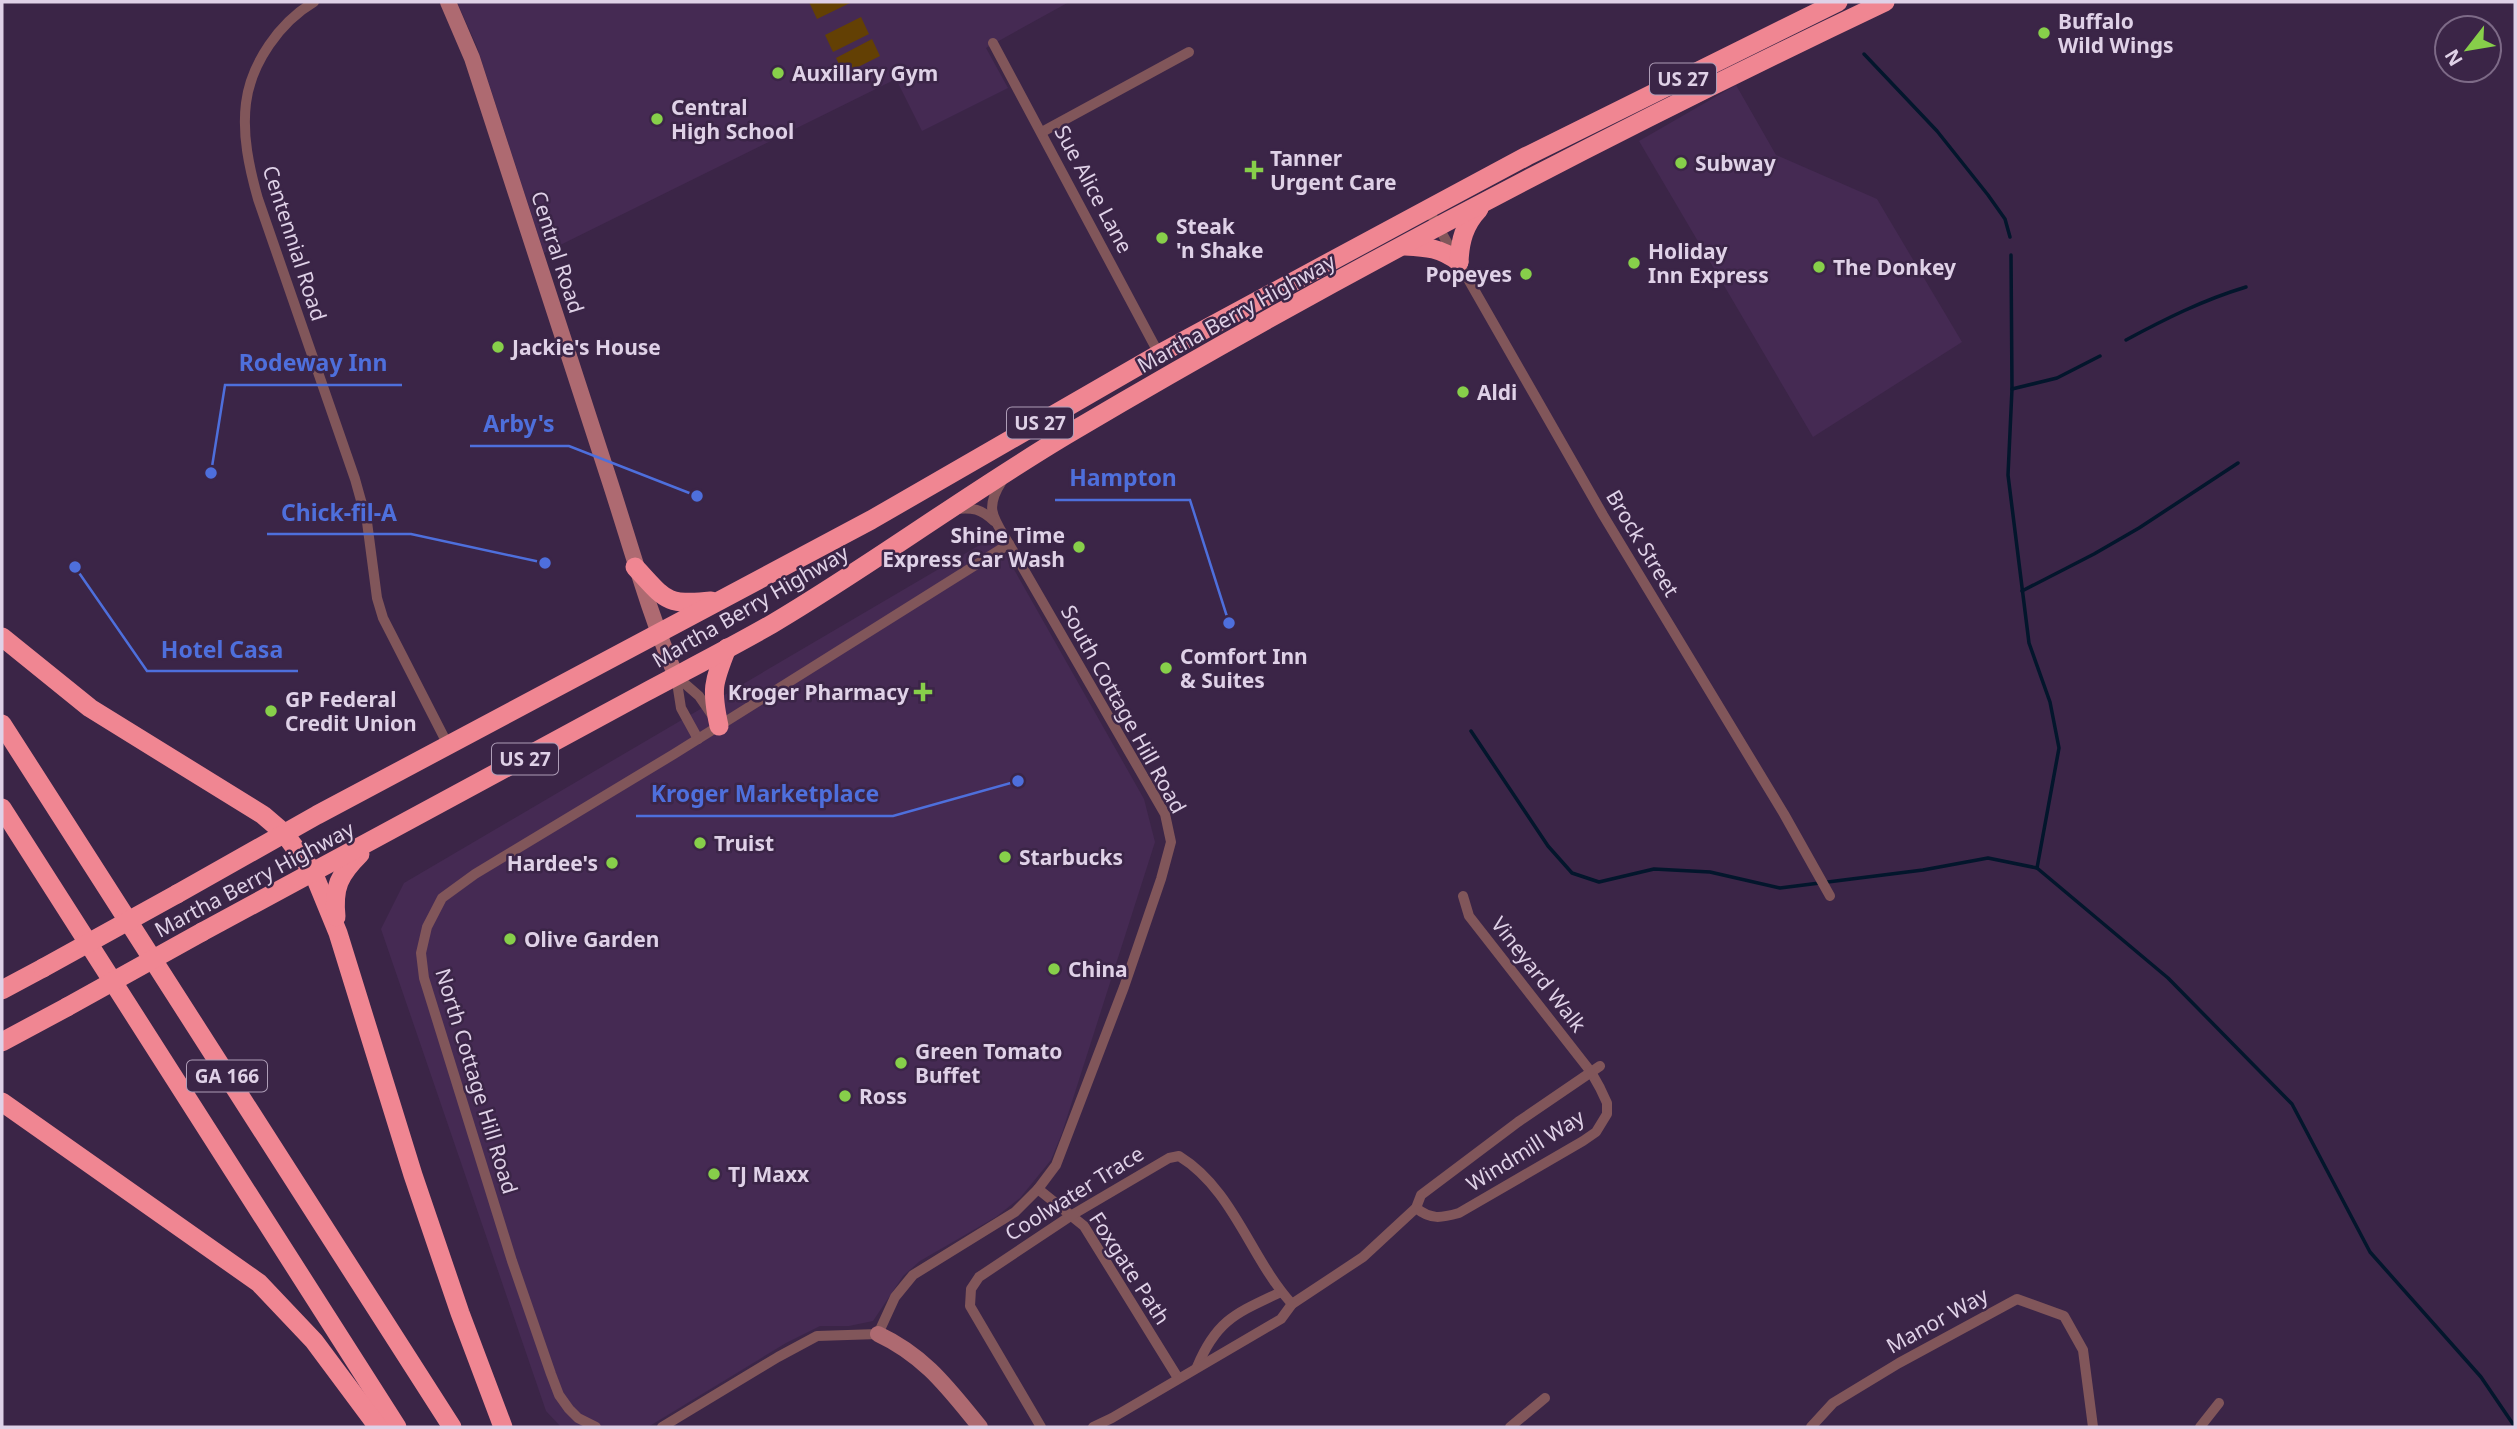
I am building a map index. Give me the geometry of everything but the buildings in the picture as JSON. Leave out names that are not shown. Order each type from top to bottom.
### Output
[{"type":"highway","name":"Martha Berry Highway","points":[[2,990],[284,833],[871,520],[1159,354],[1428,209],[1527,156],[1838,2]]},
{"type":"highway","name":"Martha Berry Highway","points":[[2,1042],[802,606],[1066,435],[1168,375],[1486,202],[1752,65],[1885,2]]},
{"type":"highway","points":[[1459,262],[1464,230],[1469,220],[1486,202]]},
{"type":"highway","points":[[1403,246],[1433,247],[1443,250],[1459,262]]},
{"type":"highway","points":[[1159,354],[1168,375]]},
{"type":"highway","points":[[635,567],[664,598],[674,603],[719,601]]},
{"type":"highway","points":[[2,637],[90,708],[263,814],[284,833],[313,872],[338,933],[413,1175],[460,1313],[503,1427]]},
{"type":"highway","points":[[719,726],[713,698],[715,678],[727,648]]},
{"type":"highway","name":"GA 166","points":[[2,724],[452,1427]]},
{"type":"highway","name":"GA 166","points":[[2,808],[397,1427]]},
{"type":"highway","points":[[338,933],[335,903],[339,880],[344,871],[373,841]]},
{"type":"highway","points":[[2,1102],[259,1283],[314,1341],[378,1427]]},
{"type":"street","name":"Centennial Road","points":[[314,2],[277,34],[256,70],[246,102],[248,161],[258,198],[355,479],[367,522],[377,598],[383,618],[449,744]]},
{"type":"street","name":"Central Road","points":[[448,2],[472,58],[610,481],[635,567],[676,676],[681,708],[698,739]]},
{"type":"street","name":"Sue Alice Lane","points":[[993,43],[1159,354]]},
{"type":"street","points":[[1042,132],[1189,52]]},
{"type":"street","name":"Brock Street","points":[[1428,209],[1603,515],[1784,814],[1830,896]]},
{"type":"street","points":[[996,523],[990,504],[992,495],[1006,474]]},
{"type":"street","points":[[951,509],[981,510],[996,523]]},
{"type":"street","name":"South Cottage Hill Road","points":[[878,1334],[895,1297],[913,1275],[1015,1212],[1038,1189],[1056,1165],[1124,987],[1171,842],[1165,814],[996,523]]},
{"type":"street","points":[[698,739],[1009,544]]},
{"type":"street","name":"Central Road","points":[[676,676],[699,696],[719,726]]},
{"type":"street","name":"North Cottage Hill Road","points":[[596,1427],[578,1418],[569,1409],[559,1395],[551,1374],[424,978],[421,953],[427,927],[442,898],[475,874],[698,739]]},
{"type":"street","name":"Vineyard Walk","points":[[1463,896],[1469,916],[1596,1069]]},
{"type":"street","name":"Windmill Way","points":[[1093,1427],[1281,1319],[1292,1304],[1363,1257],[1416,1208],[1421,1195],[1518,1122],[1596,1069],[1607,1103],[1607,1114],[1596,1132],[1459,1213],[1436,1219],[1416,1208]]},
{"type":"street","name":"Coolwater Trace","points":[[1041,1427],[970,1306],[971,1289],[979,1277],[1072,1215],[1169,1158],[1179,1156],[1198,1171],[1234,1213],[1281,1292],[1292,1304]]},
{"type":"street","name":"Foxgate Path","points":[[1038,1189],[1084,1226],[1178,1378]]},
{"type":"street","points":[[1197,1367],[1209,1340],[1224,1322],[1281,1292]]},
{"type":"street","name":"Manor Way","points":[[1811,1427],[1833,1403],[2017,1298],[2064,1316],[2084,1350],[2093,1427]]},
{"type":"street","points":[[662,1427],[817,1336],[878,1334],[901,1345],[931,1368],[980,1427]]},
{"type":"street","points":[[1510,1427],[1545,1398]]},
{"type":"street","points":[[2200,1427],[2219,1403]]},
{"type":"shaded area","name":"Central High School","points":[[457,2],[1069,2],[986,48],[1008,88],[922,131],[896,79],[544,253],[477,47]]},
{"type":"shaded area","points":[[809,2],[852,2],[817,19]]},
{"type":"shaded area","points":[[861,17],[869,34],[833,52],[825,35]]},
{"type":"shaded area","points":[[872,39],[880,56],[844,74],[836,58]]},
{"type":"shaded area","points":[[1736,85],[1776,155],[1877,199],[1962,342],[1813,437],[1639,141]]},
{"type":"shaded area","points":[[995,536],[1144,799],[1155,842],[1051,1160],[1020,1198],[996,1217],[920,1261],[903,1276],[873,1321],[849,1326],[820,1326],[786,1343],[648,1427],[561,1427],[546,1411],[381,929],[404,883]]},
{"type":"waterway","points":[[1864,54],[1937,131],[2005,219],[2010,237]]},
{"type":"waterway","points":[[2011,255],[2012,389],[2008,475],[2029,643],[2050,702],[2059,748],[2037,868]]},
{"type":"waterway","points":[[2126,340],[2184,310],[2246,287]]},
{"type":"waterway","points":[[2012,389],[2057,378],[2100,356]]},
{"type":"waterway","points":[[2022,591],[2139,528],[2238,463]]},
{"type":"waterway","points":[[1471,731],[1548,846],[1572,873],[1599,882],[1654,869],[1710,872],[1780,888],[1923,870],[1988,858],[2037,868],[2168,978],[2292,1104],[2370,1252],[2481,1377],[2515,1427]]},
{"type":"place","name":"Buffalo Wild Wings","points":[[2044,33]]},
{"type":"place","name":"Auxillary Gym","points":[[778,73]]},
{"type":"place","name":"Central High School","points":[[657,119]]},
{"type":"place","name":"Subway","points":[[1681,163]]},
{"type":"place","name":"Tanner Urgent Care","points":[[1254,170]]},
{"type":"place","name":"Steak 'n Shake","points":[[1162,238]]},
{"type":"place","name":"Holiday Inn Express","points":[[1634,263]]},
{"type":"place","name":"The Donkey","points":[[1819,267]]},
{"type":"place","name":"Popeyes","points":[[1526,274]]},
{"type":"place","name":"Jackie's House","points":[[498,347]]},
{"type":"place","name":"Aldi","points":[[1463,392]]},
{"type":"place","name":"Rodeway Inn","points":[[211,473]]},
{"type":"place","name":"Arby's","points":[[697,496]]},
{"type":"place","name":"Shine Time Express Car Wash","points":[[1079,547]]},
{"type":"place","name":"Chick-fil-A","points":[[545,563]]},
{"type":"place","name":"Hotel Casa","points":[[75,567]]},
{"type":"place","name":"Hampton","points":[[1229,623]]},
{"type":"place","name":"Comfort Inn & Suites","points":[[1166,668]]},
{"type":"place","name":"Kroger Pharmacy","points":[[923,692]]},
{"type":"place","name":"GP Federal Credit Union","points":[[271,711]]},
{"type":"place","name":"Kroger Marketplace","points":[[1018,781]]},
{"type":"place","name":"Truist","points":[[700,843]]},
{"type":"place","name":"Starbucks","points":[[1005,857]]},
{"type":"place","name":"Hardee's","points":[[612,863]]},
{"type":"place","name":"Olive Garden","points":[[510,939]]},
{"type":"place","name":"China","points":[[1054,969]]},
{"type":"place","name":"Green Tomato Buffet","points":[[901,1063]]},
{"type":"place","name":"Ross","points":[[845,1096]]},
{"type":"place","name":"TJ Maxx","points":[[714,1174]]}]
